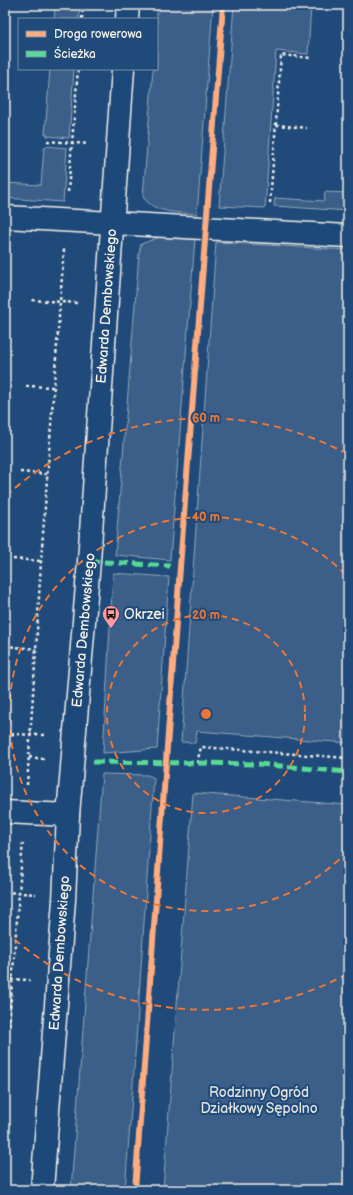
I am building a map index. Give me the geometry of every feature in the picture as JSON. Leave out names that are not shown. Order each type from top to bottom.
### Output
[{"type":"street","points":[[127,18],[128,5]]},
{"type":"street","name":"Edwarda Dembowskiego","points":[[42,1190],[123,70]]},
{"type":"street","points":[[5,217],[348,236]]},
{"type":"street","points":[[15,813],[68,815]]},
{"type":"path","points":[[82,18],[83,5]]},
{"type":"path","points":[[270,206],[281,55],[312,58]]},
{"type":"path","points":[[67,199],[78,70]]},
{"type":"path","points":[[276,125],[308,128]]},
{"type":"path","points":[[47,141],[92,145]]},
{"type":"path","points":[[5,1055],[13,979],[19,894],[15,813],[29,757],[31,735],[41,561],[64,244]]},
{"type":"path","points":[[32,300],[82,303]]},
{"type":"path","points":[[26,386],[53,387]]},
{"type":"path","points":[[20,472],[47,474]]},
{"type":"path","points":[[13,559],[41,561]]},
{"type":"path","points":[[5,646],[36,649]]},
{"type":"path","points":[[5,734],[49,736]]},
{"type":"path","points":[[197,762],[201,747],[348,758]]},
{"type":"path","points":[[29,757],[47,759]]},
{"type":"path","points":[[5,892],[38,894]]},
{"type":"path","points":[[5,979],[32,980]]},
{"type":"green space","points":[[55,5],[80,5],[79,18],[54,18]]},
{"type":"green space","points":[[157,5],[213,5],[197,214],[160,209],[148,203],[143,197],[153,70],[158,70]]},
{"type":"green space","points":[[234,5],[311,5],[308,54],[276,51],[265,208],[219,206]]},
{"type":"green space","points":[[50,70],[74,70],[69,138],[47,136],[47,134],[45,134]]},
{"type":"green space","points":[[46,146],[67,148],[63,202],[5,198],[5,183],[41,185],[44,148],[46,148]]},
{"type":"green space","points":[[325,192],[348,193],[348,211],[274,206],[275,198],[324,201]]},
{"type":"green space","points":[[160,237],[195,239],[170,560],[115,555],[139,254],[141,244]]},
{"type":"green space","points":[[216,242],[348,250],[348,743],[197,731],[195,743],[181,742]]},
{"type":"green space","points":[[113,573],[169,577],[157,749],[103,753]]},
{"type":"green space","points":[[102,774],[148,775],[154,778],[129,1139],[125,1190],[71,1190]]},
{"type":"green space","name":"Rodzinny Ogród Działkowy Sępolno","points":[[193,793],[348,805],[348,1190],[163,1190]]},
{"type":"marked path","points":[[89,561],[170,566]]},
{"type":"marked path","points":[[93,762],[258,764],[348,772]]},
{"type":"cycle path","points":[[135,1190],[180,567],[223,5]]},
{"type":"place","name":"Okrzei","points":[[111,629]]}]
